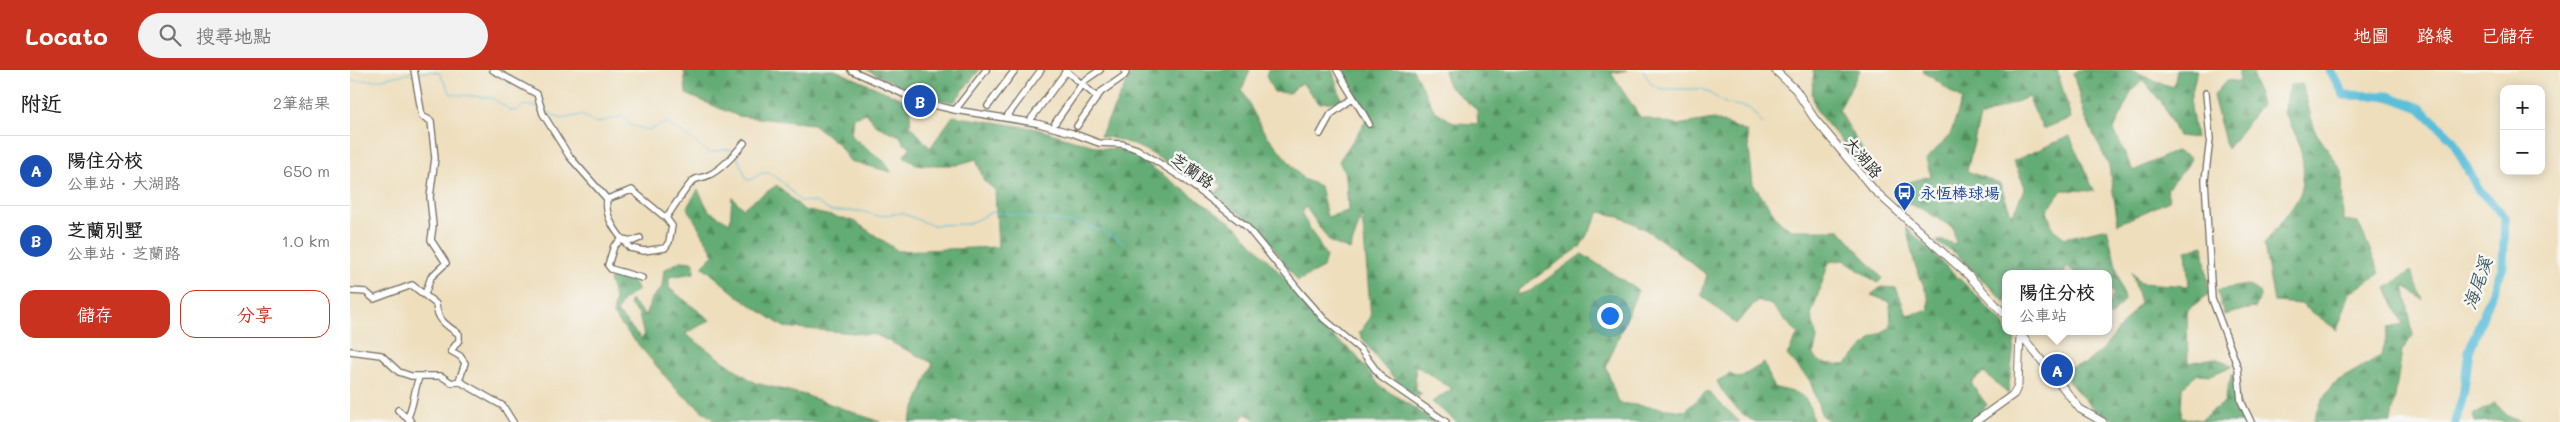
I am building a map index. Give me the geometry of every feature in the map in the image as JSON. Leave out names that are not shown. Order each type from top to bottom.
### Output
[{"type":"street","points":[[414,70],[422,116],[431,121],[434,140],[435,158],[430,198],[433,226],[431,240],[446,263],[432,277],[425,294]]},
{"type":"street","points":[[493,70],[537,94],[543,114],[569,156],[607,199]]},
{"type":"street","name":"芝蘭路","points":[[851,70],[921,102],[956,110],[1036,123],[1072,132],[1099,143],[1129,146],[1184,179],[1246,226],[1324,319],[1361,350],[1381,377],[1446,422]]},
{"type":"street","points":[[956,110],[986,70]]},
{"type":"street","points":[[988,106],[1015,70]]},
{"type":"street","points":[[1008,115],[1041,70]]},
{"type":"street","points":[[1031,119],[1066,70],[1097,97]]},
{"type":"street","points":[[1055,123],[1082,84],[1100,70]]},
{"type":"street","points":[[1077,126],[1101,92],[1124,76],[1126,72],[1124,70]]},
{"type":"street","points":[[1337,70],[1352,99],[1359,105],[1369,124]]},
{"type":"street","name":"大湖路","points":[[1774,70],[1796,90],[1819,124],[1874,190],[1969,276],[2002,312]]},
{"type":"street","points":[[2206,93],[2210,139],[2205,180],[2212,299],[2238,368],[2240,401],[2251,422]]},
{"type":"street","points":[[1320,134],[1331,114],[1352,99]]},
{"type":"street","points":[[666,218],[692,182],[709,176],[736,153],[744,143]]},
{"type":"street","points":[[627,190],[641,194],[672,226],[669,242],[665,248],[636,250],[630,248],[608,218],[605,207],[607,199],[627,190]]},
{"type":"street","points":[[622,239],[633,241],[640,238]]},
{"type":"street","points":[[622,239],[614,246],[609,268],[642,278]]},
{"type":"street","points":[[350,291],[366,292],[374,298],[412,285],[436,304],[437,314],[442,322],[458,334],[459,340],[452,351],[460,356],[465,363],[455,384],[441,376],[419,377],[399,372],[381,355],[350,351]]},
{"type":"street","points":[[1974,422],[2014,394],[2018,385],[2019,335]]},
{"type":"street","points":[[2021,335],[2080,409],[2103,422]]},
{"type":"street","points":[[410,421],[419,377]]},
{"type":"street","points":[[458,380],[503,406],[513,422]]},
{"type":"street","points":[[398,410],[410,421]]},
{"type":"green space","points":[[684,70],[835,70],[911,103],[910,125],[930,148],[953,116],[1033,128],[1101,148],[1127,150],[1237,227],[1289,283],[1325,331],[1354,353],[1380,386],[1436,422],[1259,422],[1246,414],[1239,422],[909,422],[933,363],[876,335],[784,327],[739,297],[702,266],[714,254],[687,207],[698,190],[709,211],[730,223],[732,197],[743,208],[777,185],[804,210],[854,221],[898,251],[998,247],[995,190],[984,181],[976,159],[956,165],[916,165],[904,156],[911,146],[904,144],[900,136],[877,126],[866,113],[853,117],[851,136],[886,163],[891,172],[850,161],[838,144],[813,124],[738,116],[686,94]]},
{"type":"green space","points":[[867,70],[979,70],[954,102],[925,97]]},
{"type":"green space","points":[[1133,70],[1250,70],[1242,90],[1262,129],[1303,179],[1320,186],[1327,217],[1348,211],[1346,176],[1339,161],[1366,121],[1344,70],[1413,70],[1434,110],[1454,123],[1478,124],[1477,110],[1448,86],[1444,70],[1628,70],[1611,73],[1640,117],[1677,125],[1714,119],[1747,132],[1753,184],[1779,221],[1793,230],[1840,230],[1882,278],[1878,283],[1843,260],[1829,262],[1811,315],[1817,339],[1813,355],[1821,363],[1845,365],[1873,337],[1891,327],[1890,302],[1871,295],[1881,287],[1896,288],[1907,315],[1929,310],[1928,296],[1915,265],[1906,227],[2002,323],[2002,335],[2013,335],[2015,337],[2008,394],[1984,372],[1971,383],[1987,405],[1970,422],[1831,422],[1822,416],[1810,381],[1787,355],[1798,334],[1771,305],[1758,300],[1736,324],[1701,295],[1707,275],[1657,237],[1629,221],[1615,215],[1600,212],[1580,247],[1519,289],[1517,295],[1530,291],[1582,254],[1638,290],[1606,367],[1618,403],[1685,411],[1707,391],[1740,422],[1457,422],[1432,402],[1452,389],[1415,365],[1416,390],[1422,394],[1417,397],[1399,383],[1385,368],[1359,333],[1371,317],[1362,215],[1350,250],[1330,242],[1305,206],[1302,215],[1326,256],[1323,268],[1298,281],[1261,230],[1215,194],[1222,186],[1216,180],[1209,181],[1206,191],[1169,164],[1144,149],[1116,139],[1100,136]]},
{"type":"green space","points":[[1268,70],[1332,70],[1342,101],[1319,103],[1302,83],[1289,93],[1274,92],[1266,76]]},
{"type":"green space","points":[[1812,70],[1860,70],[1839,110],[1878,173],[1873,178],[1817,112],[1812,94],[1814,72]]},
{"type":"green space","points":[[1922,70],[2057,70],[2071,118],[2043,129],[2028,97],[1980,117],[1967,171],[2000,184],[2012,216],[2025,187],[2013,161],[2070,136],[2094,191],[2062,190],[2047,211],[2053,229],[2065,238],[2107,228],[2124,300],[2112,316],[2112,297],[2114,294],[2112,292],[2112,270],[2072,270],[2067,266],[2066,270],[2002,270],[2002,299],[1954,252],[1937,243],[1939,240],[1956,244],[1953,228],[1924,210],[1903,202],[1902,184],[1931,176],[1926,160],[1950,135],[1962,100]]},
{"type":"green space","points":[[2078,70],[2134,70],[2156,82],[2174,87],[2177,70],[2197,70],[2190,101],[2196,138],[2178,136],[2162,103],[2143,80],[2131,92],[2114,130],[2133,171],[2176,151],[2191,158],[2187,166],[2167,189],[2169,201],[2118,224],[2109,166],[2085,117],[2073,73]]},
{"type":"green space","points":[[2239,70],[2258,70],[2253,75],[2261,105],[2227,149],[2213,96],[2227,80],[2239,82]]},
{"type":"green space","points":[[2302,84],[2315,131],[2342,171],[2343,220],[2358,222],[2380,273],[2350,293],[2337,330],[2301,304],[2274,302],[2264,245],[2293,206],[2303,184],[2301,152],[2294,132],[2284,113],[2290,85]]},
{"type":"green space","points":[[2203,245],[2209,294],[2187,310],[2188,363],[2215,358],[2232,366],[2211,375],[2198,374],[2182,387],[2181,418],[2200,420],[2224,402],[2232,373],[2243,422],[2120,422],[2094,410],[2068,381],[2070,367],[2085,364],[2104,348],[2140,303],[2132,272],[2140,283],[2189,286],[2186,251]]},
{"type":"green space","points":[[680,261],[694,262],[694,273],[669,277],[669,288],[710,320],[685,334],[755,383],[805,395],[880,422],[716,422],[677,390],[613,315],[615,298],[609,280],[617,273],[629,276],[638,290],[623,300],[617,312],[641,338],[644,336],[639,315],[629,304],[631,300],[645,315],[652,298],[662,287],[664,270]]},
{"type":"green space","points":[[2411,271],[2423,300],[2404,285],[2413,335],[2402,351],[2391,422],[2313,422],[2323,399],[2334,383],[2382,355],[2389,327],[2403,324],[2386,288]]},
{"type":"green space","points":[[2247,285],[2261,293],[2256,307],[2224,315],[2217,290]]},
{"type":"green space","points":[[1764,363],[1773,387],[1796,393],[1805,399],[1809,404],[1813,422],[1757,422],[1751,420],[1728,399],[1717,381],[1730,374],[1739,378]]},
{"type":"green space","points":[[2495,403],[2508,416],[2521,422],[2503,422],[2503,420],[2475,422],[2473,415]]},
{"type":"waterway","points":[[1643,70],[1651,84],[1661,89],[1703,89],[1725,103],[1749,108],[1763,124]]},
{"type":"waterway","name":"海尾溪","points":[[2330,70],[2344,95],[2388,96],[2420,108],[2452,139],[2478,189],[2505,217],[2503,266],[2469,351],[2463,396],[2455,422]]},
{"type":"waterway","points":[[419,73],[431,71],[439,73],[451,94],[492,98],[510,110],[517,111],[524,105],[537,107]]},
{"type":"waterway","points":[[350,81],[377,80],[410,73]]},
{"type":"waterway","points":[[546,111],[561,119],[581,115],[596,123],[623,116],[630,125],[649,130],[666,123],[709,153],[726,149],[732,151]]},
{"type":"waterway","points":[[737,156],[747,180],[762,173],[767,173],[782,182],[800,201],[816,202],[830,211],[860,211],[878,216],[902,213],[931,225],[968,224],[992,212],[1080,224],[1101,230],[1124,243]]},
{"type":"place","name":"芝蘭別墅","points":[[920,101]]},
{"type":"place","name":"永恆棒球場","points":[[1904,211]]},
{"type":"place","name":"陽住分校","points":[[2057,370]]}]
